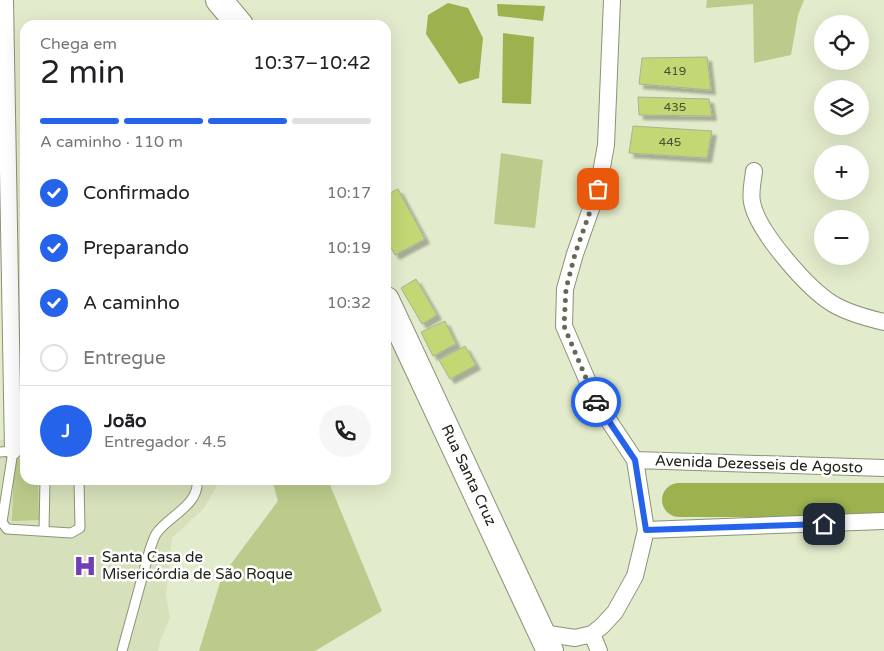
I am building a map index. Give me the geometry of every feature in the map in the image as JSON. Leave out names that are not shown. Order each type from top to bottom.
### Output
[{"type":"main road","points":[[218,0],[236,20]]},
{"type":"main road","name":"Rua Santa Cruz","points":[[391,311],[546,642]]},
{"type":"street","points":[[5,0],[18,290],[13,451]]},
{"type":"street","points":[[546,642],[592,634],[615,612],[635,576],[646,530],[635,460],[596,403],[564,326],[566,289],[575,254],[598,189],[606,144],[612,0]]},
{"type":"street","points":[[754,171],[752,202],[757,216],[791,265],[833,304],[862,316],[884,322]]},
{"type":"street","name":"Avenida Dezesseis de Agosto","points":[[635,460],[884,468]]},
{"type":"street","points":[[646,530],[884,521]]},
{"type":"street","points":[[592,634],[599,651]]},
{"type":"lane","points":[[13,451],[2,522],[7,529],[71,533],[80,528],[79,485]]},
{"type":"lane","points":[[44,531],[45,485]]},
{"type":"lane","points":[[122,651],[150,549],[156,535],[194,497],[198,485]]},
{"type":"shaded area","points":[[707,0],[804,0],[798,15],[791,55],[754,63],[753,4],[706,8]]},
{"type":"shaded area","points":[[448,3],[468,8],[483,38],[479,78],[459,84],[426,34],[428,15]]},
{"type":"shaded area","points":[[497,4],[545,6],[543,21],[498,16]]},
{"type":"shaded area","points":[[503,33],[534,37],[531,104],[502,103]]},
{"type":"shaded area","points":[[501,153],[543,160],[535,228],[494,224]]},
{"type":"shaded area","name":"Santa Casa de Misericórdia de São Roque","points":[[20,438],[20,485],[217,485],[204,508],[172,538],[166,594],[170,618],[160,641],[158,651],[0,651],[0,440]]},
{"type":"shaded area","points":[[14,458],[20,459],[20,485],[38,485],[39,520],[12,521]]},
{"type":"shaded area","points":[[273,485],[330,485],[382,611],[315,651],[199,651],[222,576],[278,501]]},
{"type":"building","points":[[707,57],[711,90],[639,84],[642,58]]},
{"type":"building","points":[[638,97],[709,99],[712,116],[639,115]]},
{"type":"building","points":[[633,126],[712,131],[707,158],[629,153]]},
{"type":"building","points":[[398,189],[425,239],[395,255],[391,247],[391,192]]},
{"type":"building","points":[[416,279],[437,315],[422,324],[401,288]]},
{"type":"building","points":[[445,321],[456,344],[433,356],[421,332]]},
{"type":"building","points":[[465,346],[476,365],[450,379],[439,360]]},
{"type":"waterway","points":[[679,500],[884,500]]},
{"type":"way so far","points":[[596,402],[564,326],[566,289],[575,254],[598,189]]},
{"type":"place","name":"Santa Casa de Misericórdia de São Roque","points":[[85,566]]},
{"type":"route","points":[[596,402],[635,460],[646,530],[824,524]]}]
